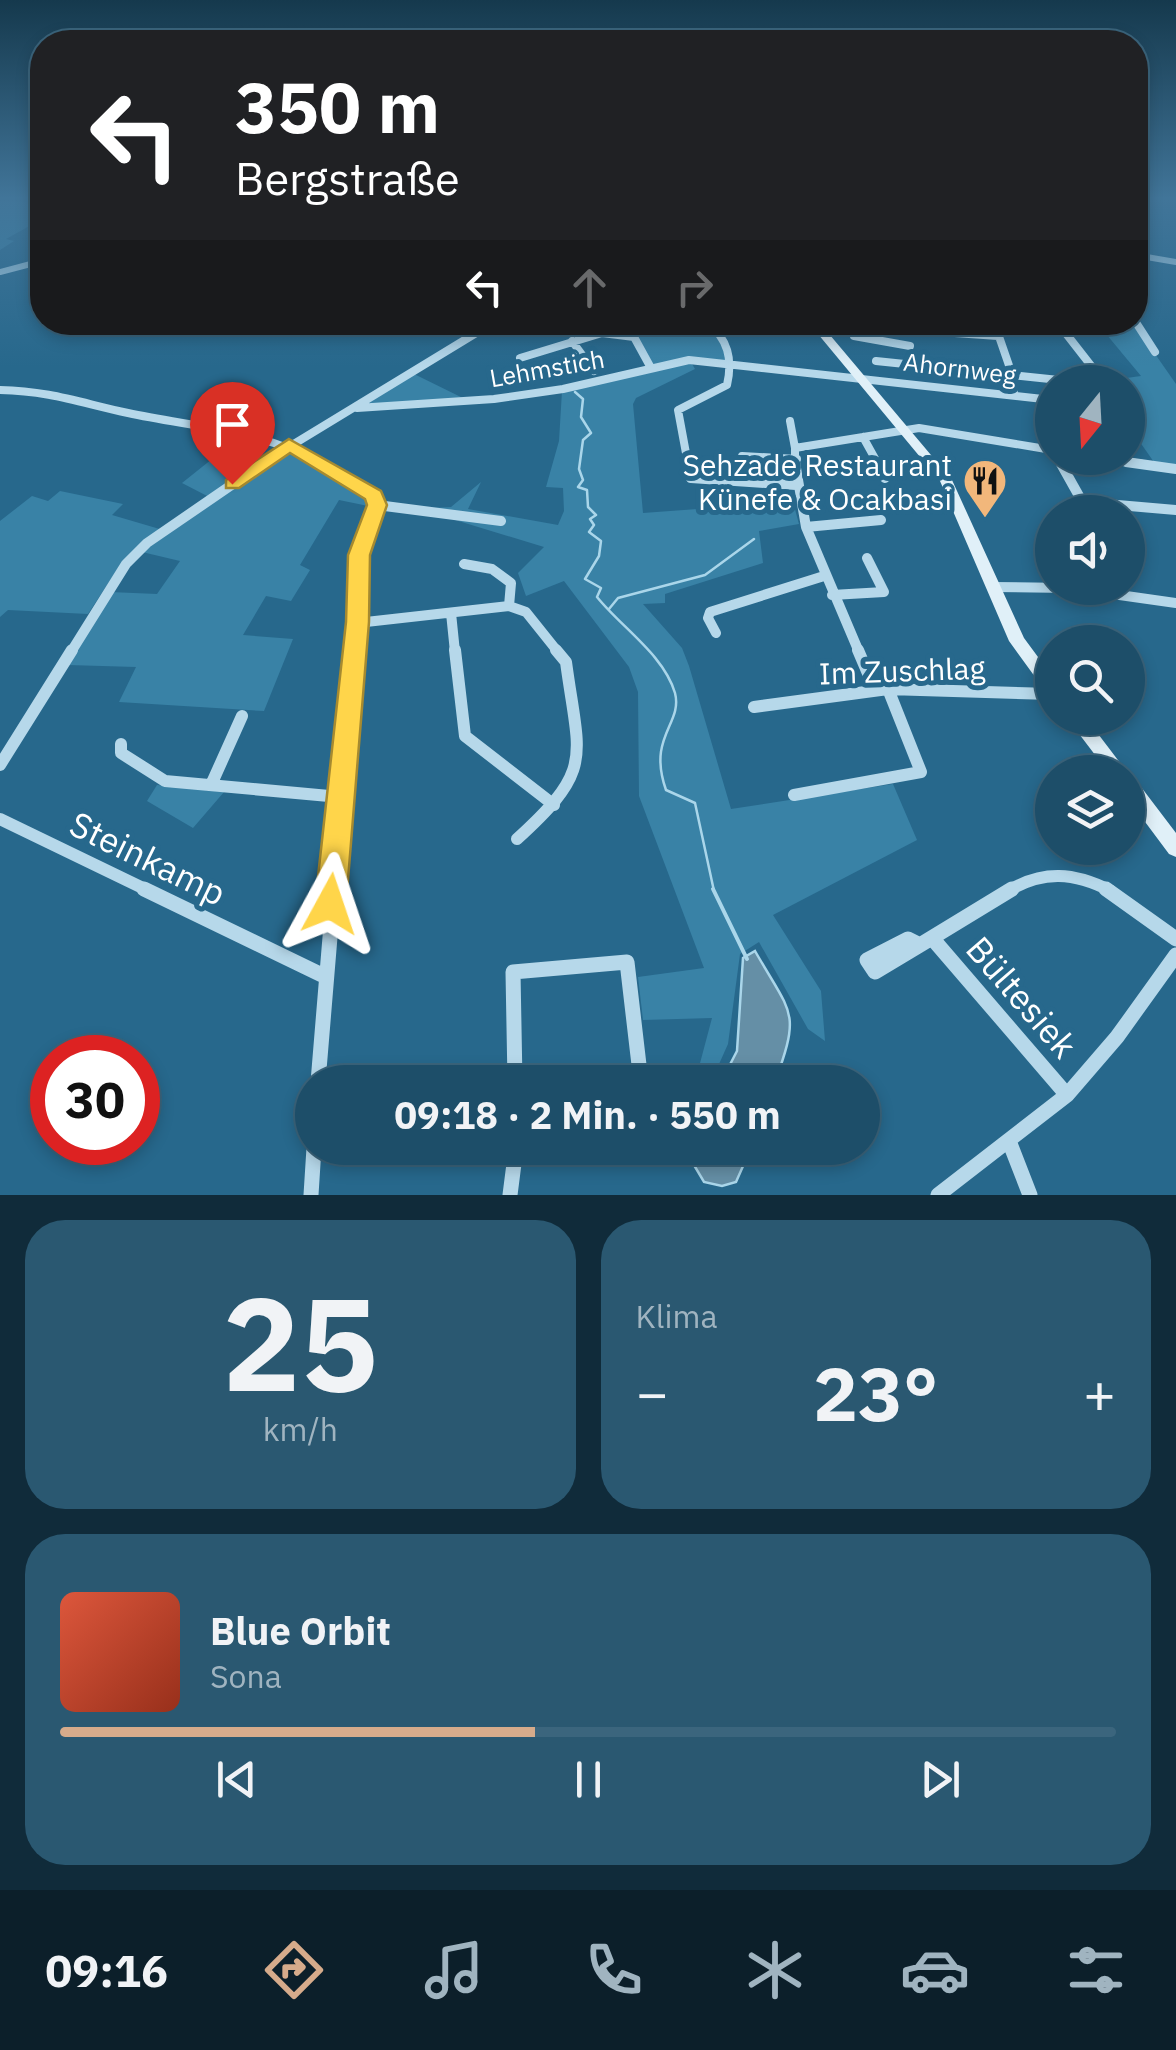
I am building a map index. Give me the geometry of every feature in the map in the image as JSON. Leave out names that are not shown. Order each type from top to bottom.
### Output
[{"type":"main road","points":[[824,335],[904,429],[961,506],[992,586],[1018,641],[1035,666]]},
{"type":"main road","points":[[1089,735],[1105,755]]},
{"type":"main road","points":[[1145,807],[1176,848]]},
{"type":"street","points":[[1148,257],[1176,262]]},
{"type":"street","points":[[0,272],[30,263]]},
{"type":"street","points":[[0,764],[126,564],[147,543],[289,445],[357,408],[473,335]]},
{"type":"street","points":[[520,358],[594,335]]},
{"type":"street","points":[[628,335],[651,368]]},
{"type":"street","points":[[723,335],[733,365],[728,385],[678,410],[691,478],[796,484]]},
{"type":"street","points":[[911,335],[912,362]]},
{"type":"street","points":[[984,335],[998,336],[1013,377],[1014,395]]},
{"type":"street","points":[[1067,335],[1091,365]]},
{"type":"street","points":[[1144,335],[1155,352]]},
{"type":"street","points":[[854,336],[910,346]]},
{"type":"street","points":[[572,341],[594,371]]},
{"type":"street","name":"Lehmstich","points":[[357,408],[494,399],[563,389],[689,360],[862,378]]},
{"type":"street","points":[[876,361],[1035,379]]},
{"type":"street","name":"Ahornweg","points":[[862,378],[1035,398]]},
{"type":"street","points":[[0,390],[48,391],[123,412],[289,445],[374,496],[377,505],[359,555],[357,622],[319,1065]]},
{"type":"street","points":[[790,421],[796,484],[824,576],[921,772],[909,778],[794,794]]},
{"type":"street","points":[[742,456],[796,453],[904,429],[1035,448]]},
{"type":"street","points":[[862,437],[885,478]]},
{"type":"street","points":[[1145,465],[1176,470]]},
{"type":"street","points":[[377,505],[502,521]]},
{"type":"street","points":[[1145,507],[1176,510]]},
{"type":"street","points":[[806,527],[880,520]]},
{"type":"street","points":[[832,595],[884,592],[867,558]]},
{"type":"street","points":[[464,564],[506,576],[511,582],[510,606]]},
{"type":"street","points":[[716,634],[708,618],[710,612],[824,576]]},
{"type":"street","points":[[992,586],[1035,588]]},
{"type":"street","points":[[1145,597],[1176,603]]},
{"type":"street","points":[[357,622],[510,606],[533,617],[566,662],[580,760],[576,774],[554,805],[517,839]]},
{"type":"street","points":[[451,613],[465,736],[554,805]]},
{"type":"street","name":"Im Zuschlag","points":[[754,708],[881,690],[1035,690]]},
{"type":"street","points":[[210,785],[242,716]]},
{"type":"street","points":[[121,744],[121,753],[165,781],[340,797]]},
{"type":"street","name":"Steinkamp","points":[[0,819],[324,976]]},
{"type":"street","name":"Bültesiek","points":[[1067,1094],[926,942],[1030,878],[1050,873],[1076,875],[1106,886],[1176,938]]},
{"type":"street","points":[[938,1195],[1067,1094],[1117,1037],[1176,955]]},
{"type":"street","points":[[515,1065],[513,972],[627,962],[639,1065]]},
{"type":"street","points":[[1009,1141],[1030,1195]]},
{"type":"street","points":[[312,1195],[313,1165]]},
{"type":"street","points":[[510,1195],[514,1165]]},
{"type":"shaded area","points":[[632,335],[721,335],[730,363],[688,359],[651,365]]},
{"type":"shaded area","points":[[1107,335],[1142,335],[1176,384],[1176,468],[1156,465],[1145,449],[1145,365],[1132,365]]},
{"type":"shaded area","points":[[691,362],[695,369],[636,398],[633,404],[643,513],[793,502],[799,524],[759,531],[763,563],[665,594],[665,603],[643,604],[682,648],[731,809],[893,784],[917,840],[773,915],[821,991],[825,1041],[808,1029],[759,942],[740,954],[728,1044],[719,1065],[700,1065],[712,1018],[643,1020],[638,977],[704,968],[639,796],[638,692],[629,667],[564,581],[526,596],[518,573],[544,547],[429,512],[431,508],[451,507],[481,482],[468,509],[558,525],[564,511],[563,488],[546,487],[559,441],[562,391]]},
{"type":"shaded area","points":[[414,374],[469,401],[369,407],[367,403]]},
{"type":"shaded area","points":[[291,450],[370,497],[373,507],[339,500],[300,565],[310,570],[291,601],[266,596],[243,635],[293,639],[264,711],[119,702],[136,667],[68,665],[110,592],[157,594],[180,561],[142,552]]},
{"type":"shaded area","points":[[212,459],[260,464],[211,498],[182,483]]},
{"type":"shaded area","points":[[60,491],[123,504],[112,515],[163,530],[122,562],[88,614],[8,610],[0,617],[0,521],[32,496],[48,501]]},
{"type":"shaded area","points":[[157,785],[224,792],[193,828],[147,801]]},
{"type":"shaded area","points":[[755,951],[789,1014],[788,1040],[780,1065],[730,1065],[737,1051],[743,958]]},
{"type":"shaded area","points":[[694,1165],[744,1165],[736,1182],[722,1186],[704,1182]]},
{"type":"waterway","points":[[575,392],[583,399],[581,417],[591,433],[583,440],[579,469],[583,480],[578,487],[587,490],[588,507],[596,515],[590,519],[594,525],[589,532],[601,541],[599,556],[585,579],[601,588],[597,597],[662,666],[675,693],[661,772],[666,790],[695,803],[714,891]]},
{"type":"waterway","points":[[609,609],[618,598],[705,575],[754,539]]},
{"type":"waterway","points":[[713,889],[747,959]]},
{"type":"place","name":"Sehzade Restaurant Künefe & Ocakbasi","points":[[985,519]]},
{"type":"route","points":[[232,484],[289,445],[374,496],[377,505],[359,555],[357,622],[330,904]]}]
